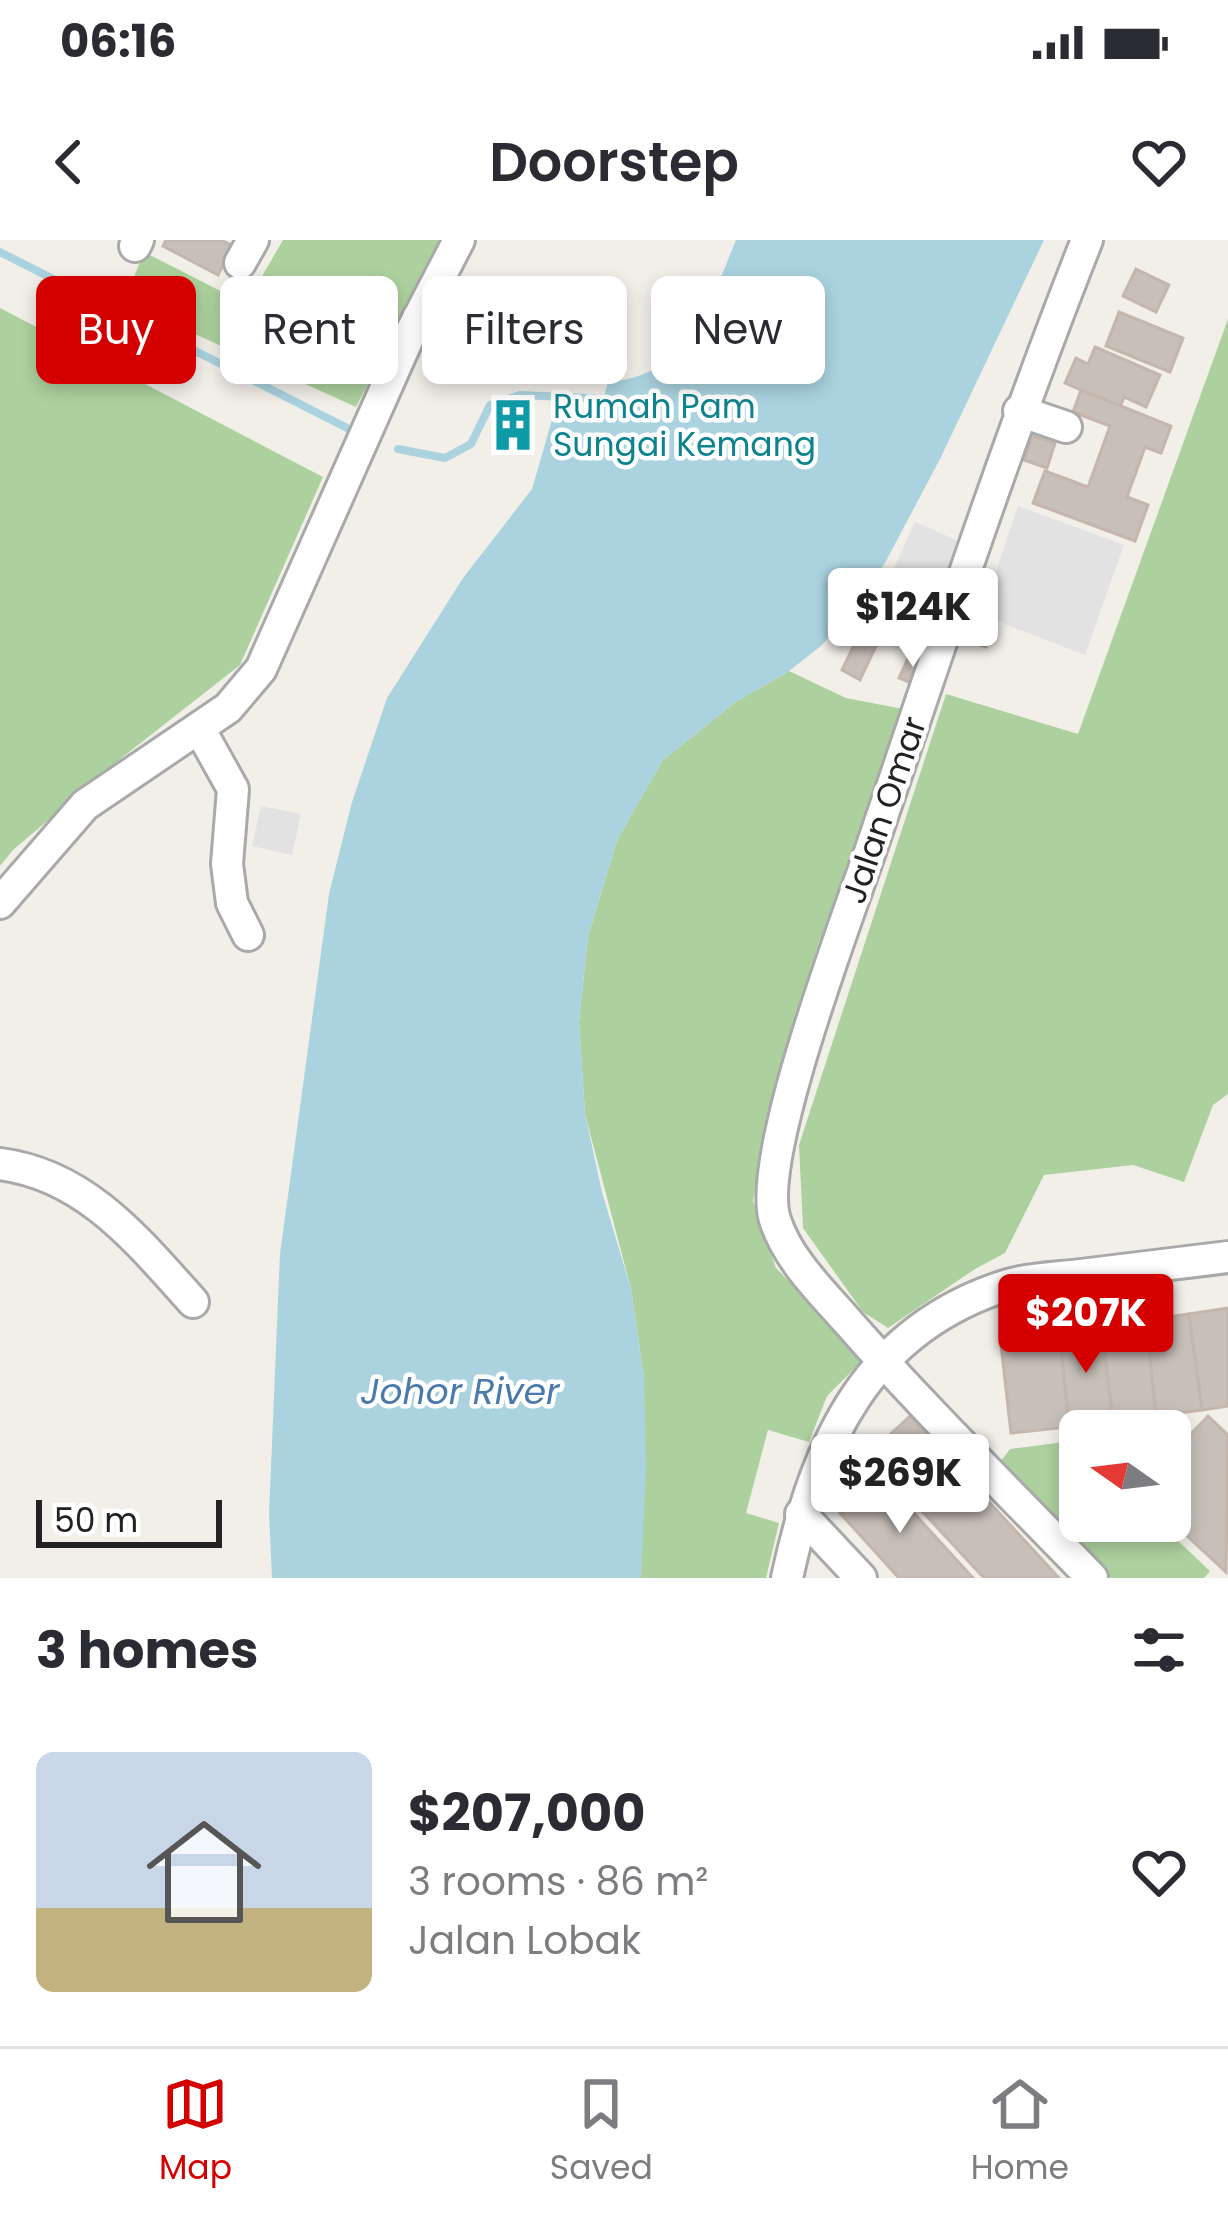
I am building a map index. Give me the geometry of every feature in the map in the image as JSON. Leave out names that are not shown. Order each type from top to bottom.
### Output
[{"type":"street","points":[[0,903],[85,806],[228,708],[261,669],[418,318],[459,240]]},
{"type":"street","name":"Jalan Omar","points":[[1087,240],[1019,412],[817,1009],[776,1155],[771,1202],[783,1239],[800,1267],[883,1361],[1092,1578]]},
{"type":"street","points":[[418,318],[422,320]]},
{"type":"street","points":[[1019,412],[1066,427]]},
{"type":"street","points":[[199,728],[233,789],[227,864],[232,902],[248,934]]},
{"type":"street","points":[[0,1164],[28,1167],[66,1183],[123,1225],[193,1302]]},
{"type":"street","points":[[788,1578],[801,1514],[835,1428],[883,1361],[956,1304],[1013,1284],[1228,1257]]},
{"type":"street","points":[[801,1514],[861,1578]]},
{"type":"green space","points":[[283,240],[441,240],[398,324],[398,276],[262,276]]},
{"type":"green space","points":[[144,252],[191,276],[134,276]]},
{"type":"green space","points":[[196,279],[220,291],[220,345],[196,335]]},
{"type":"green space","points":[[0,308],[36,327],[36,384],[145,384],[323,477],[240,665],[124,756],[0,866]]},
{"type":"green space","points":[[1228,319],[1228,1094],[1213,1105],[1184,1182],[1133,1165],[1044,1175],[1005,1253],[888,1328],[863,1312],[803,1228],[799,1145],[946,694],[1078,734]]},
{"type":"green space","points":[[305,384],[368,384],[356,407]]},
{"type":"green space","points":[[789,671],[846,698],[903,709],[815,954],[771,1101],[753,1201],[776,1268],[864,1359],[827,1396],[809,1442],[768,1430],[746,1513],[779,1523],[766,1578],[641,1578],[644,1378],[631,1289],[585,1114],[579,1022],[588,936],[617,840],[662,761],[734,703]]},
{"type":"green space","points":[[1059,1443],[1059,1526],[998,1465],[1010,1449]]},
{"type":"green space","points":[[1075,1542],[1179,1542],[1210,1571],[1204,1578],[1111,1578]]},
{"type":"shaded area","points":[[1018,506],[1124,545],[1085,655],[981,615]]},
{"type":"shaded area","points":[[915,522],[963,543],[933,628],[878,604]]},
{"type":"shaded area","points":[[261,806],[301,814],[292,855],[252,846]]},
{"type":"water","name":"Johor River","points":[[736,240],[1044,240],[941,457],[861,600],[821,646],[734,703],[662,761],[617,840],[588,936],[579,1022],[585,1114],[631,1289],[644,1378],[641,1578],[272,1578],[269,1514],[280,1254],[329,894],[352,802],[387,698],[463,578],[532,489],[552,420],[599,415],[607,384],[627,384],[627,379],[651,370],[651,384],[825,384],[825,276],[721,276]]},
{"type":"building","points":[[166,240],[221,240],[233,246],[218,275],[163,246]]},
{"type":"building","points":[[1136,269],[1169,285],[1156,312],[1123,296]]},
{"type":"building","points":[[1119,312],[1183,338],[1170,372],[1106,346]]},
{"type":"building","points":[[1095,347],[1160,375],[1146,407],[1124,397],[1120,407],[1065,383],[1076,358],[1088,364]]},
{"type":"building","points":[[1081,390],[1171,426],[1161,453],[1145,447],[1127,497],[1148,505],[1135,541],[1033,503],[1045,471],[1088,487],[1110,426],[1073,412]]},
{"type":"building","name":"Rumah Pam Sungai Kemang","points":[[503,401],[525,402],[523,449],[502,449]]},
{"type":"building","points":[[1032,436],[1055,443],[1047,468],[1024,460]]},
{"type":"building","points":[[971,620],[993,627],[986,647],[964,640]]},
{"type":"building","points":[[859,635],[877,644],[860,680],[842,670]]},
{"type":"building","points":[[910,654],[927,662],[916,685],[899,678]]},
{"type":"building","points":[[1228,1308],[1228,1406],[1202,1410],[1189,1314]]},
{"type":"building","points":[[1189,1314],[1202,1410],[1155,1410],[1146,1320]]},
{"type":"building","points":[[1146,1320],[1155,1410],[1112,1410],[1101,1325]]},
{"type":"building","points":[[1101,1325],[1112,1410],[1067,1410],[1059,1330]]},
{"type":"building","points":[[1059,1330],[1067,1410],[1059,1410],[1059,1428],[1011,1433],[1000,1336]]},
{"type":"building","points":[[910,1416],[1059,1578],[984,1578],[869,1454]]},
{"type":"building","points":[[1208,1416],[1228,1435],[1226,1572],[1191,1540],[1191,1434]]},
{"type":"building","points":[[880,1476],[973,1578],[899,1578],[840,1513]]},
{"type":"waterway","points":[[0,252],[353,431]]},
{"type":"waterway","points":[[398,449],[445,458],[471,444],[490,405],[520,395],[611,399]]},
{"type":"place","name":"Rumah Pam Sungai Kemang","points":[[513,425]]}]
